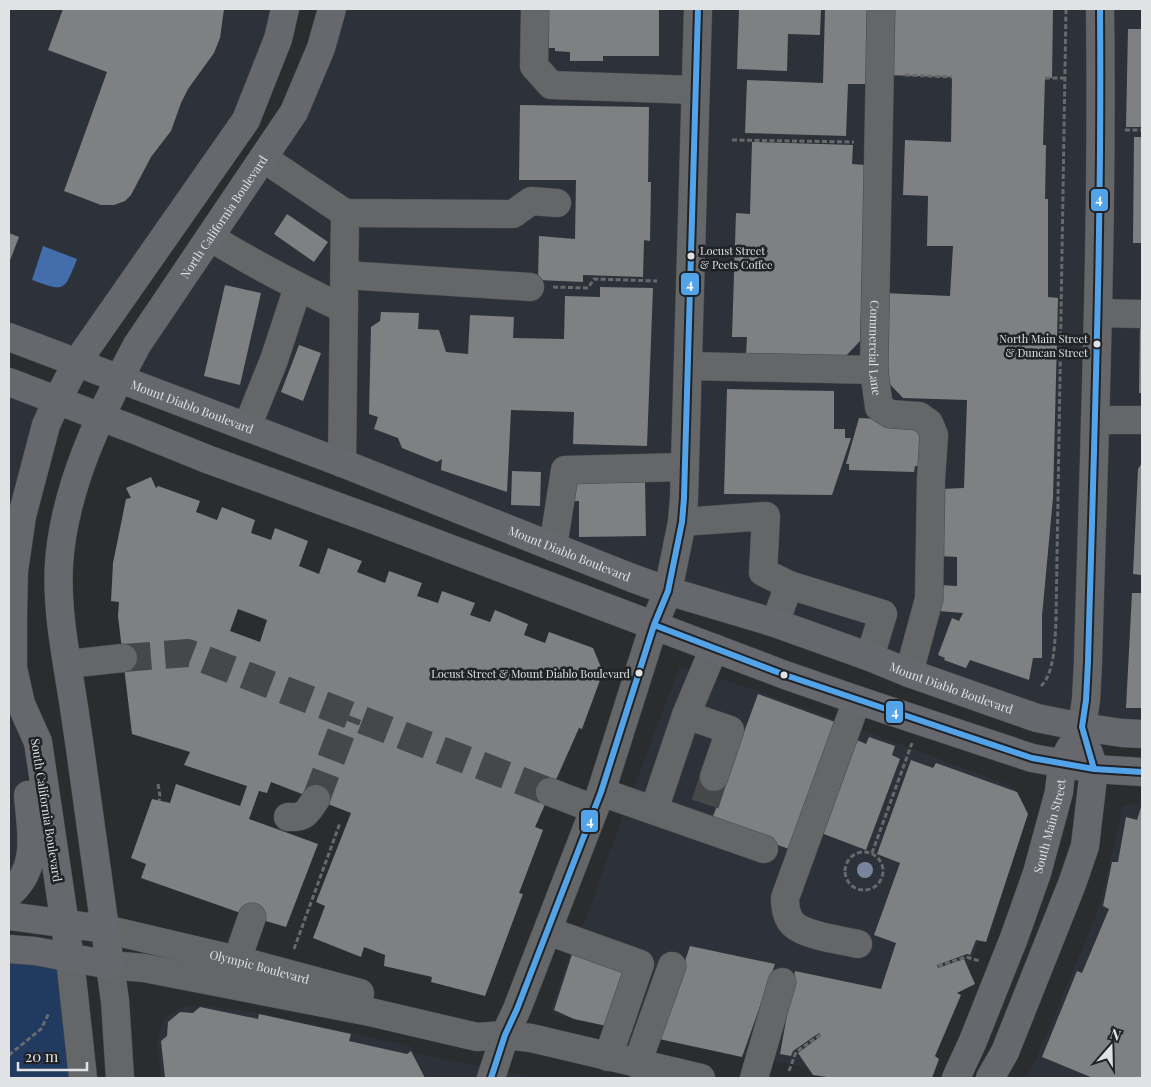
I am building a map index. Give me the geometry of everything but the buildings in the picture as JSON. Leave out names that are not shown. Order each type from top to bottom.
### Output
[{"type":"main road","points":[[57,401],[77,362],[246,120],[278,39],[285,9]]},
{"type":"main road","name":"North California Boulevard","points":[[101,417],[137,345],[294,112],[321,48],[332,9]]},
{"type":"main road","name":"Mount Diablo Boulevard","points":[[9,336],[342,463],[668,591],[775,623],[1037,718],[1082,727],[1142,734]]},
{"type":"main road","points":[[9,382],[207,460],[856,700],[1032,758],[1094,769],[1142,772]]},
{"type":"main road","name":"South California Boulevard","points":[[57,401],[46,425],[26,498],[11,571],[13,668],[21,704],[38,742],[70,959]]},
{"type":"main road","points":[[101,417],[67,513],[60,564],[59,612],[110,964]]},
{"type":"main road","points":[[9,894],[22,882],[32,850],[21,704]]},
{"type":"main road","points":[[990,1078],[1004,1052],[1072,884],[1084,846],[1094,769],[1082,727]]},
{"type":"main road","name":"South Main Street","points":[[956,1078],[973,1042],[1011,946],[1037,873],[1059,792],[1062,764],[1082,727]]},
{"type":"main road","name":"Olympic Boulevard","points":[[9,916],[105,929]]},
{"type":"main road","name":"Olympic Boulevard","points":[[9,949],[35,951],[70,959],[110,964]]},
{"type":"street","points":[[535,9],[534,66],[551,84],[695,90]]},
{"type":"street","points":[[491,1078],[505,1035],[548,931],[598,800],[654,625],[668,591],[682,522],[698,9]]},
{"type":"street","name":"Commercial Lane","points":[[881,9],[874,370],[879,407],[890,414],[919,416],[930,423],[934,435],[931,479],[929,598],[909,673]]},
{"type":"street","points":[[1082,727],[1086,700],[1088,662],[1098,313],[1102,130],[1100,9]]},
{"type":"street","points":[[263,158],[345,213],[514,214],[532,201],[557,203]]},
{"type":"street","points":[[342,463],[345,213]]},
{"type":"street","points":[[210,237],[238,255],[344,309]]},
{"type":"street","points":[[344,276],[530,287]]},
{"type":"street","points":[[247,428],[274,360],[298,287]]},
{"type":"street","points":[[1098,313],[1142,314]]},
{"type":"street","points":[[688,366],[822,363],[874,370]]},
{"type":"street","points":[[1095,420],[1142,420]]},
{"type":"street","points":[[553,547],[565,470],[685,467]]},
{"type":"street","points":[[682,522],[766,516],[763,572],[789,584],[883,614],[870,657]]},
{"type":"street","points":[[775,623],[789,584]]},
{"type":"street","points":[[654,810],[686,716],[714,648]]},
{"type":"street","points":[[68,664],[123,658]]},
{"type":"street","points":[[856,700],[785,898],[785,911],[793,924],[805,932],[858,944]]},
{"type":"street","points":[[686,716],[730,730],[714,777]]},
{"type":"street","points":[[550,792],[654,810],[701,815],[764,849]]},
{"type":"street","points":[[288,817],[300,817],[307,813],[316,799]]},
{"type":"street","points":[[238,960],[252,917]]},
{"type":"street","name":"Olympic Boulevard","points":[[105,929],[238,960],[481,1022],[505,1035]]},
{"type":"street","points":[[548,931],[640,964],[608,1057]]},
{"type":"street","name":"South California Boulevard","points":[[70,959],[83,1078]]},
{"type":"street","points":[[110,964],[115,1001],[120,1078]]},
{"type":"street","name":"Olympic Boulevard","points":[[110,964],[144,968],[350,1008],[477,1037],[505,1035],[531,1038],[637,1064],[668,1075],[701,1078]]},
{"type":"street","points":[[637,1064],[672,966]]},
{"type":"street","points":[[754,1078],[782,982]]},
{"type":"path","points":[[1041,686],[1046,681],[1054,651],[1061,397],[1066,9]]},
{"type":"path","points":[[880,74],[952,77]]},
{"type":"path","points":[[1045,78],[1066,78]]},
{"type":"path","points":[[732,140],[879,142]]},
{"type":"path","points":[[530,287],[588,288],[594,279],[657,282]]},
{"type":"path","points":[[1056,398],[1061,397]]},
{"type":"path","points":[[872,853],[912,742]]},
{"type":"path","points":[[158,784],[159,801]]},
{"type":"path","points":[[294,950],[340,823]]},
{"type":"path","points":[[865,851],[872,853],[883,864],[883,877],[879,884],[870,889],[857,889],[846,878],[845,868],[847,861],[856,853],[865,851]]},
{"type":"path","points":[[938,966],[966,956],[982,962]]},
{"type":"path","points":[[9,1055],[41,1029],[50,1012]]},
{"type":"path","points":[[790,1071],[796,1052],[820,1035]]},
{"type":"shaded area","points":[[9,9],[285,9],[246,120],[77,362],[9,337]]},
{"type":"shaded area","points":[[332,9],[1142,9],[1142,734],[1082,727],[119,378],[239,195]]},
{"type":"shaded area","points":[[43,246],[77,259],[69,278],[62,286],[51,286],[32,280]]},
{"type":"shaded area","points":[[9,382],[57,401],[22,516],[21,704],[33,850],[9,894]]},
{"type":"shaded area","points":[[680,666],[756,690],[1014,787],[1024,808],[998,896],[923,1078],[860,1078],[610,1028],[550,1013],[572,945],[585,921]]},
{"type":"shaded area","points":[[1142,802],[1142,1078],[1026,1078],[1038,1055],[1100,905],[1123,806]]},
{"type":"shaded area","points":[[9,949],[70,959],[83,1078],[9,1078]]},
{"type":"shaded area","points":[[200,1005],[259,1013],[352,1033],[410,1046],[415,1053],[535,1078],[161,1078],[157,1043],[164,1019],[179,1008]]},
{"type":"tunnel","points":[[123,658],[188,653],[550,792]]},
{"type":"tunnel","points":[[316,799],[348,715]]},
{"type":"tunnel","points":[[705,804],[714,777]]},
{"type":"transit line","name":"4","points":[[491,1078],[505,1035],[517,1009],[601,792],[654,625],[668,591],[682,522],[698,9]]},
{"type":"transit line","name":"4","points":[[1094,769],[1082,727],[1086,700],[1088,662],[1095,417],[1099,254],[1100,9]]},
{"type":"transit line","name":"4","points":[[654,625],[785,675],[1032,758],[1094,769],[1142,772]]},
{"type":"place","name":"Locust Street & Peets Coffee","points":[[691,256]]},
{"type":"place","name":"North Main Street & Duncan Street","points":[[1097,344]]},
{"type":"place","name":"Locust Street & Mount Diablo Boulevard","points":[[639,673]]}]
